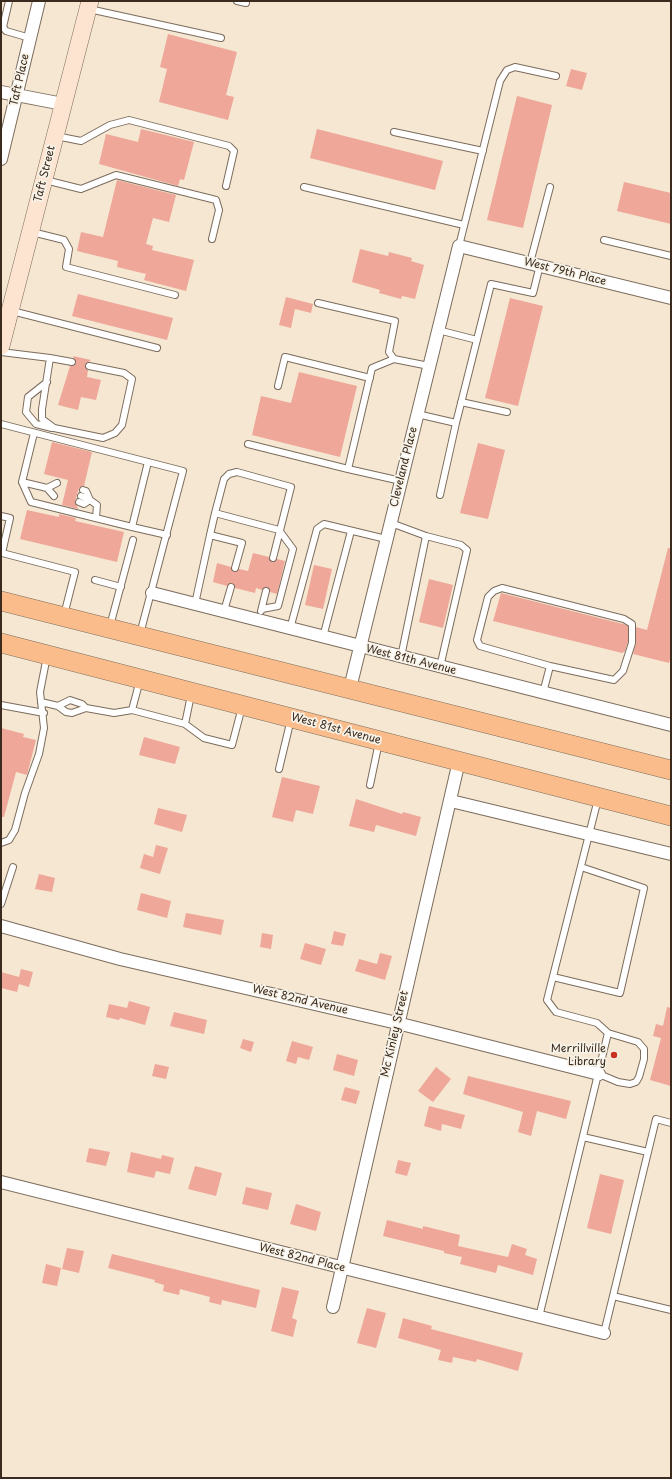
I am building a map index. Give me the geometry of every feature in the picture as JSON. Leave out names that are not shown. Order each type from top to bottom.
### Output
[{"type":"main road","name":"Taft Street","points":[[1,346],[89,5]]},
{"type":"main road","points":[[1,601],[671,770]]},
{"type":"main road","name":"West 81st Avenue","points":[[1,643],[671,816]]},
{"type":"street","name":"Taft Place","points":[[1,159],[39,1]]},
{"type":"street","points":[[1,92],[63,104]]},
{"type":"street","name":"West 79th Place","points":[[459,246],[671,298]]},
{"type":"street","name":"Cleveland Place","points":[[350,688],[459,246]]},
{"type":"street","name":"West 81th Avenue","points":[[152,593],[224,611],[260,615],[290,629],[671,725]]},
{"type":"street","name":"Mc Kinley Street","points":[[333,1306],[343,1268],[397,1023],[451,801],[459,761]]},
{"type":"street","points":[[451,801],[671,854]]},
{"type":"street","name":"West 82nd Avenue","points":[[1,926],[120,959],[397,1023],[599,1074]]},
{"type":"street","name":"West 82nd Place","points":[[1,1182],[604,1333]]},
{"type":"lane","points":[[9,1],[3,27],[6,31],[30,38]]},
{"type":"lane","points":[[238,1],[246,3]]},
{"type":"lane","points":[[89,5],[221,38]]},
{"type":"lane","points":[[459,246],[500,81],[507,70],[515,67],[556,76]]},
{"type":"lane","points":[[55,135],[80,141],[110,125],[129,120],[229,146],[234,151],[226,186]]},
{"type":"lane","points":[[394,132],[483,150]]},
{"type":"lane","points":[[44,179],[81,188],[116,175],[216,200],[219,210],[212,239]]},
{"type":"lane","points":[[304,187],[464,224]]},
{"type":"lane","points":[[440,495],[461,402],[491,284],[533,293],[535,264],[550,187]]},
{"type":"lane","points":[[30,232],[64,240],[69,249],[66,267],[175,295]]},
{"type":"lane","points":[[604,240],[671,256]]},
{"type":"lane","points":[[318,302],[396,321],[389,352],[394,359]]},
{"type":"lane","points":[[10,311],[158,348]]},
{"type":"lane","points":[[438,330],[477,340]]},
{"type":"lane","points":[[1,352],[72,362]]},
{"type":"lane","points":[[278,386],[285,357],[370,378]]},
{"type":"lane","points":[[50,358],[42,408],[42,419],[54,428]]},
{"type":"lane","points":[[348,469],[372,368],[394,359],[429,366]]},
{"type":"lane","points":[[47,382],[28,397],[26,412],[36,424],[103,438],[115,433],[122,424],[132,379],[124,373],[89,366]]},
{"type":"lane","points":[[461,402],[507,412]]},
{"type":"lane","points":[[417,414],[456,423]]},
{"type":"lane","points":[[1,424],[183,470],[140,636]]},
{"type":"lane","points":[[34,433],[22,482],[31,502],[167,535]]},
{"type":"lane","points":[[248,444],[401,481]]},
{"type":"lane","points":[[132,527],[148,462]]},
{"type":"lane","points":[[195,604],[215,513],[224,479],[229,474],[237,472],[291,487],[273,558]]},
{"type":"lane","points":[[22,482],[56,490],[47,488]]},
{"type":"lane","points":[[90,500],[84,504],[81,496],[86,491],[90,500],[97,505],[96,518]]},
{"type":"lane","points":[[215,513],[280,530],[293,549],[278,606],[260,615]]},
{"type":"lane","points":[[1,516],[10,518],[2,553],[75,572],[64,617]]},
{"type":"lane","points":[[390,523],[426,536],[461,545],[467,550],[440,667]]},
{"type":"lane","points":[[290,629],[317,529],[324,524],[386,539]]},
{"type":"lane","points":[[323,637],[352,531]]},
{"type":"lane","points":[[210,535],[242,543],[235,568]]},
{"type":"lane","points":[[400,657],[426,536]]},
{"type":"lane","points":[[110,628],[133,540]]},
{"type":"lane","points":[[95,580],[121,587]]},
{"type":"lane","points":[[224,611],[231,587]]},
{"type":"lane","points":[[502,588],[624,619],[632,624],[632,643],[624,671],[614,680],[550,666],[480,646],[477,640],[488,597],[494,591],[502,588]]},
{"type":"lane","points":[[260,615],[266,591]]},
{"type":"lane","points":[[1,843],[9,840],[15,830],[25,793],[39,754],[44,728],[44,713],[40,692],[48,655]]},
{"type":"lane","points":[[543,693],[550,666]]},
{"type":"lane","points":[[132,710],[141,679]]},
{"type":"lane","points":[[184,724],[192,692]]},
{"type":"lane","points":[[58,706],[70,700],[82,704],[86,708],[114,714],[132,710],[184,724],[204,738],[232,745],[243,705]]},
{"type":"lane","points":[[41,702],[58,706],[66,712],[72,713],[86,708]]},
{"type":"lane","points":[[1,705],[44,713]]},
{"type":"lane","points":[[279,769],[291,718]]},
{"type":"lane","points":[[370,785],[380,741]]},
{"type":"lane","points":[[598,797],[547,1000],[552,1008],[562,1014],[597,1023],[608,1033],[638,1042],[644,1049],[644,1059],[636,1082],[630,1084],[618,1082],[599,1074]]},
{"type":"lane","points":[[1,905],[13,867]]},
{"type":"lane","points":[[553,977],[620,993],[644,888],[581,867]]},
{"type":"lane","points":[[539,1317],[608,1033]]},
{"type":"lane","points":[[604,1333],[656,1119],[671,1123]]},
{"type":"lane","points":[[583,1137],[648,1152]]},
{"type":"lane","points":[[613,1296],[671,1310]]},
{"type":"building","points":[[168,34],[237,52],[226,95],[234,97],[228,120],[159,102],[167,69],[160,67]]},
{"type":"building","points":[[571,69],[587,73],[582,90],[566,86]]},
{"type":"building","points":[[517,96],[552,105],[523,228],[487,220]]},
{"type":"building","points":[[141,129],[194,142],[184,180],[180,179],[178,186],[99,164],[106,134],[138,142]]},
{"type":"building","points":[[317,129],[443,161],[435,190],[310,158]]},
{"type":"building","points":[[117,180],[176,195],[169,222],[153,218],[146,244],[153,246],[152,250],[194,260],[186,291],[144,280],[146,274],[117,267],[118,261],[77,251],[81,232],[103,237]]},
{"type":"building","points":[[624,182],[671,193],[671,224],[617,211]]},
{"type":"building","points":[[360,249],[388,256],[389,252],[412,258],[411,261],[424,265],[415,299],[402,296],[401,299],[379,293],[380,290],[352,282]]},
{"type":"building","points":[[78,294],[173,318],[167,340],[72,316]]},
{"type":"building","points":[[286,297],[313,304],[311,313],[295,309],[291,328],[279,325]]},
{"type":"building","points":[[510,298],[543,306],[518,406],[485,398]]},
{"type":"building","points":[[73,356],[91,360],[85,365],[85,368],[88,370],[87,377],[101,380],[96,400],[81,397],[78,410],[58,405],[70,366],[74,366],[76,363]]},
{"type":"building","points":[[299,372],[357,386],[340,457],[252,435],[261,396],[291,403]]},
{"type":"building","points":[[52,442],[92,452],[84,486],[79,488],[75,501],[78,509],[62,505],[68,480],[44,474]]},
{"type":"building","points":[[478,443],[505,450],[488,519],[460,513]]},
{"type":"building","points":[[27,510],[59,517],[59,514],[76,518],[75,521],[124,532],[117,562],[20,539]]},
{"type":"building","points":[[668,548],[671,548],[671,656],[669,663],[633,654],[636,643],[636,627],[647,630]]},
{"type":"building","points":[[253,553],[269,557],[272,562],[277,559],[285,561],[277,594],[270,592],[267,587],[262,590],[256,588],[255,593],[235,588],[232,583],[227,586],[213,582],[217,563],[231,567],[234,572],[239,569],[248,571]]},
{"type":"building","points":[[314,565],[332,569],[323,609],[305,605]]},
{"type":"building","points":[[429,579],[453,585],[443,628],[419,622]]},
{"type":"building","points":[[501,593],[628,626],[628,642],[625,651],[622,653],[493,621]]},
{"type":"building","points":[[1,728],[24,734],[23,737],[36,740],[27,775],[16,772],[4,817],[1,817]]},
{"type":"building","points":[[144,737],[180,747],[175,764],[139,755]]},
{"type":"building","points":[[282,777],[320,786],[313,814],[296,810],[293,822],[272,817]]},
{"type":"building","points":[[356,799],[402,814],[403,812],[421,817],[416,836],[376,825],[374,832],[349,826]]},
{"type":"building","points":[[158,808],[187,815],[182,832],[154,824]]},
{"type":"building","points":[[156,845],[168,848],[160,874],[140,868],[144,854],[153,857]]},
{"type":"building","points":[[39,874],[55,878],[52,892],[35,889]]},
{"type":"building","points":[[141,893],[171,901],[167,918],[137,910]]},
{"type":"building","points":[[186,913],[224,920],[221,935],[183,927]]},
{"type":"building","points":[[334,931],[346,934],[343,946],[331,944]]},
{"type":"building","points":[[262,933],[273,935],[271,949],[260,947]]},
{"type":"building","points":[[305,943],[326,949],[321,965],[300,959]]},
{"type":"building","points":[[380,953],[392,956],[385,980],[355,971],[359,959],[377,964]]},
{"type":"building","points":[[21,969],[33,972],[29,987],[19,984],[17,992],[1,988],[1,972],[19,977]]},
{"type":"building","points":[[129,1001],[150,1007],[145,1025],[120,1018],[119,1020],[106,1017],[109,1004],[127,1008]]},
{"type":"building","points":[[667,1007],[671,1008],[671,1086],[650,1080],[661,1038],[653,1036],[656,1024],[663,1026]]},
{"type":"building","points":[[174,1012],[207,1020],[204,1034],[170,1026]]},
{"type":"building","points":[[243,1039],[254,1042],[251,1052],[240,1048]]},
{"type":"building","points":[[292,1041],[313,1047],[309,1060],[298,1057],[296,1064],[286,1061]]},
{"type":"building","points":[[337,1054],[358,1060],[354,1076],[333,1070]]},
{"type":"building","points":[[155,1064],[169,1067],[166,1079],[152,1076]]},
{"type":"building","points":[[436,1067],[451,1079],[433,1102],[418,1091]]},
{"type":"building","points":[[468,1076],[571,1101],[566,1119],[537,1111],[531,1136],[518,1132],[523,1112],[463,1094]]},
{"type":"building","points":[[345,1087],[360,1091],[356,1104],[341,1100]]},
{"type":"building","points":[[429,1106],[465,1115],[461,1129],[442,1124],[441,1131],[424,1126]]},
{"type":"building","points":[[89,1148],[110,1152],[106,1166],[86,1162]]},
{"type":"building","points":[[131,1152],[161,1159],[162,1155],[174,1158],[170,1174],[156,1171],[154,1178],[127,1172]]},
{"type":"building","points":[[398,1160],[411,1163],[407,1176],[395,1173]]},
{"type":"building","points":[[195,1166],[222,1173],[216,1196],[188,1189]]},
{"type":"building","points":[[600,1174],[624,1180],[611,1234],[587,1228]]},
{"type":"building","points":[[246,1187],[272,1193],[268,1210],[242,1204]]},
{"type":"building","points":[[296,1204],[321,1212],[316,1231],[290,1224]]},
{"type":"building","points":[[387,1220],[423,1229],[423,1226],[460,1235],[458,1246],[508,1257],[512,1244],[527,1249],[525,1255],[537,1259],[533,1275],[498,1265],[496,1273],[460,1264],[462,1257],[383,1236]]},
{"type":"building","points":[[67,1248],[84,1251],[79,1273],[62,1269]]},
{"type":"building","points":[[112,1254],[260,1290],[256,1308],[222,1300],[221,1305],[209,1302],[210,1297],[180,1289],[179,1295],[163,1291],[164,1285],[154,1282],[155,1280],[108,1268]]},
{"type":"building","points":[[46,1264],[61,1268],[57,1286],[42,1283]]},
{"type":"building","points":[[282,1287],[299,1291],[292,1318],[297,1320],[293,1337],[271,1331]]},
{"type":"building","points":[[367,1308],[386,1313],[376,1348],[357,1343]]},
{"type":"building","points":[[403,1318],[432,1326],[431,1329],[523,1353],[518,1371],[477,1359],[476,1362],[453,1357],[452,1363],[438,1360],[441,1350],[398,1338]]},
{"type":"place","name":"Merrillville Library","points":[[614,1055]]}]
